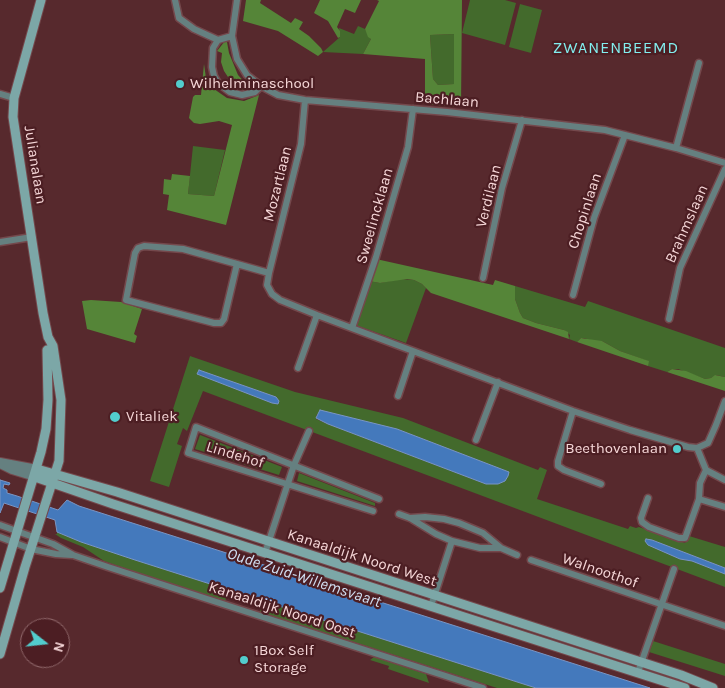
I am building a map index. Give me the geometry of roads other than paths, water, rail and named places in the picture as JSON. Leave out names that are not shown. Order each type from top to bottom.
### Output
[{"type":"main road","name":"Julianalaan","points":[[0,588],[36,473],[46,429],[48,337],[13,118],[14,98],[41,0]]},
{"type":"main road","name":"Julianalaan","points":[[0,654],[59,460],[61,406],[52,346],[48,337]]},
{"type":"main road","name":"Kanaaldijk Noord West","points":[[36,473],[266,553],[686,688]]},
{"type":"main road","name":"Kanaaldijk Noord West","points":[[53,478],[117,492],[641,662],[714,688]]},
{"type":"street","points":[[175,0],[180,18],[194,29],[218,40],[232,36]]},
{"type":"street","name":"Bachlaan","points":[[237,0],[232,36],[237,59],[248,75],[261,86],[278,95],[305,100],[413,109],[605,130],[725,163]]},
{"type":"street","points":[[218,40],[213,48],[212,66],[218,83],[230,92],[242,95],[254,92],[261,86]]},
{"type":"street","points":[[676,148],[699,63]]},
{"type":"street","points":[[0,94],[14,98]]},
{"type":"street","name":"Mozartlaan","points":[[269,273],[301,144],[305,100]]},
{"type":"street","name":"Sweelincklaan","points":[[352,328],[376,257],[408,147],[413,109]]},
{"type":"street","name":"Verdilaan","points":[[483,278],[502,188],[522,120]]},
{"type":"street","name":"Chopinlaan","points":[[573,295],[594,218],[625,135]]},
{"type":"street","name":"Brahmslaan","points":[[669,319],[680,268],[725,169]]},
{"type":"street","points":[[0,242],[32,237]]},
{"type":"street","points":[[238,264],[224,319],[221,323],[214,323],[126,300],[138,248],[144,246],[183,249],[238,264],[269,273],[267,285],[272,294],[280,300],[317,315],[574,411],[688,447],[697,448],[708,443],[725,401]]},
{"type":"street","points":[[298,368],[317,315]]},
{"type":"street","points":[[398,396],[413,351]]},
{"type":"street","points":[[476,440],[498,382]]},
{"type":"street","points":[[574,411],[558,466],[601,484]]},
{"type":"street","name":"Lindehof","points":[[373,511],[188,453],[196,426],[379,498]]},
{"type":"street","points":[[266,553],[294,465],[309,431]]},
{"type":"street","points":[[697,448],[706,470],[725,480]]},
{"type":"street","name":"Kanaaldijk Noord West","points":[[0,463],[12,470],[36,473]]},
{"type":"street","points":[[648,498],[641,518],[642,522],[649,527],[679,538],[685,538],[699,499],[700,484],[706,470]]},
{"type":"street","points":[[699,499],[724,505]]},
{"type":"street","points":[[399,514],[452,541],[480,548],[500,548]]},
{"type":"street","points":[[410,518],[444,518],[459,523],[482,534],[500,548],[517,555]]},
{"type":"street","name":"Kanaaldijk Noord Oost","points":[[0,525],[59,546],[73,555]]},
{"type":"street","name":"Kanaaldijk Noord Oost","points":[[0,537],[31,549],[73,555],[484,688]]},
{"type":"street","points":[[431,606],[452,541]]},
{"type":"street","name":"Walnoothof","points":[[531,560],[725,626]]},
{"type":"street","points":[[638,672],[674,569]]},
{"type":"water","points":[[199,370],[276,397],[279,401],[278,404],[197,374]]},
{"type":"water","points":[[320,410],[397,429],[509,472],[508,476],[505,481],[498,484],[486,484],[328,424],[316,418]]},
{"type":"water","name":"Oude Zuid-Willemsvaart","points":[[0,480],[10,483],[9,485],[4,484],[3,488],[7,490],[7,493],[58,510],[67,500],[79,506],[650,688],[536,688],[135,560],[57,532],[55,520],[4,503],[0,513]]},
{"type":"water","points":[[646,539],[725,568],[725,574],[692,561],[680,559],[648,545],[645,541]]},
{"type":"place","name":"Wilhelminaschool","points":[[180,84]]},
{"type":"place","name":"Vitaliek","points":[[115,417]]},
{"type":"place","name":"Beethovenlaan","points":[[677,449]]},
{"type":"place","name":"1Box Self Storage","points":[[244,660]]},
{"type":"district","name":"ZWANENBEEMD","points":[[616,48]]}]
